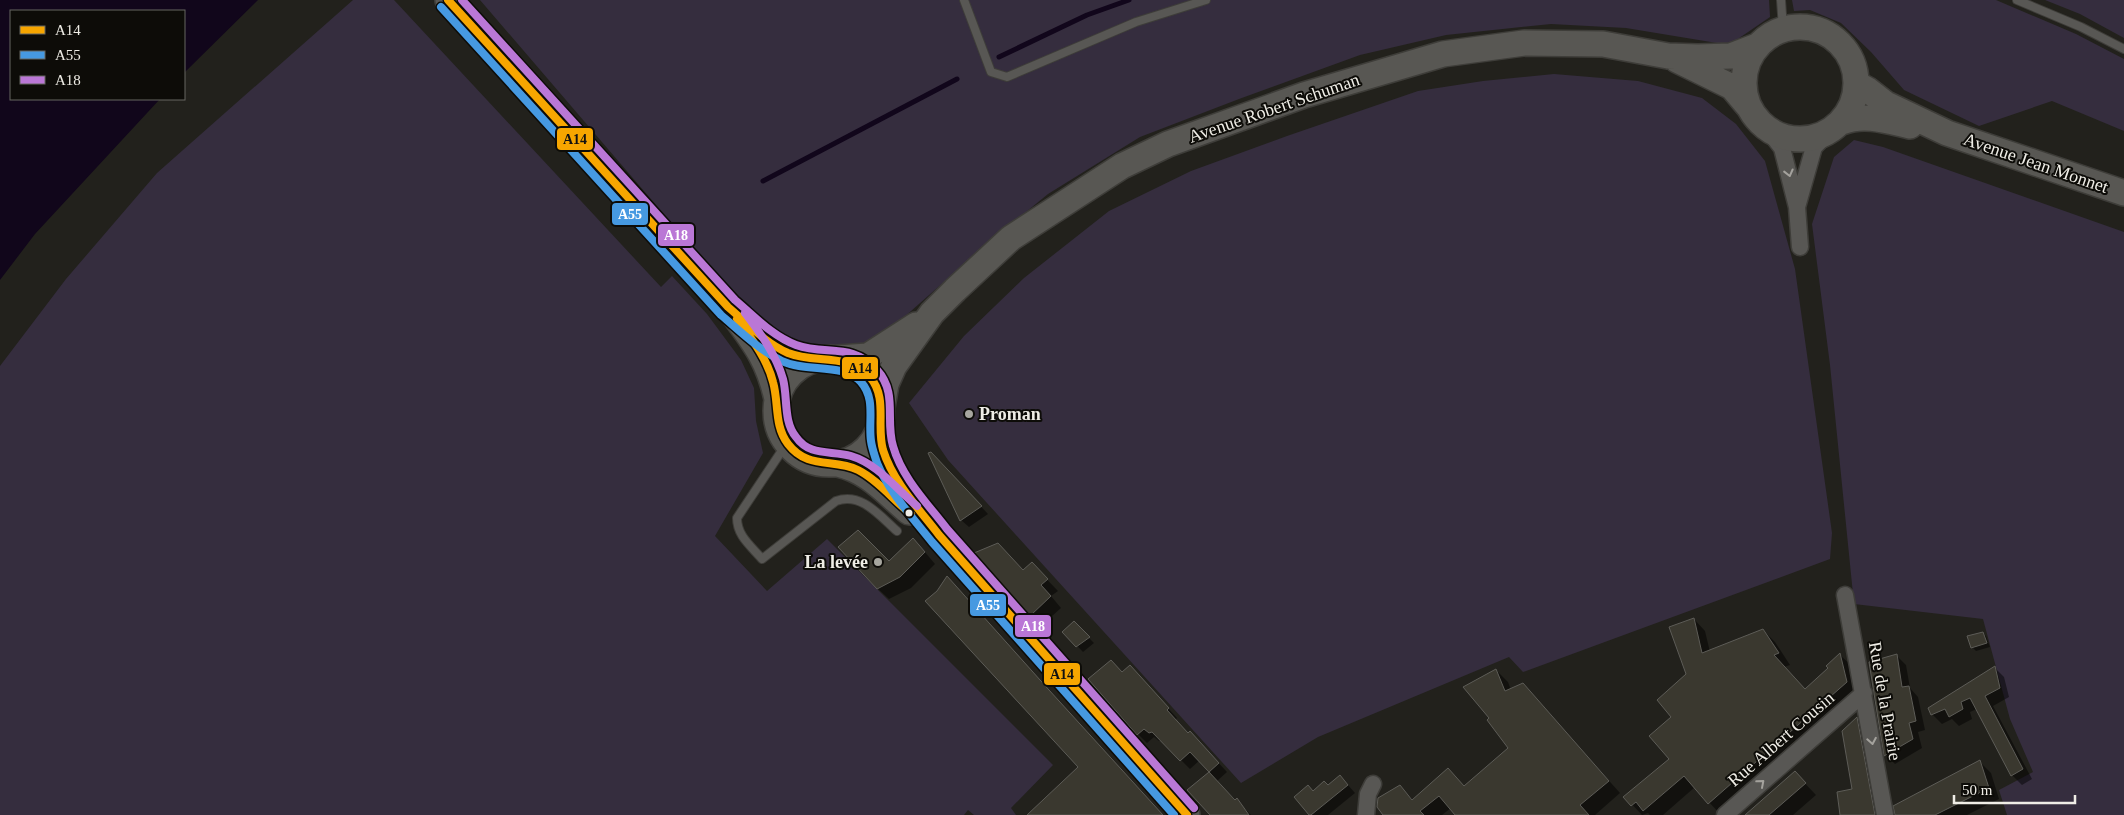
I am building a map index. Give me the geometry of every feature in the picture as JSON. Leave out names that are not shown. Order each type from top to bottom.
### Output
[{"type":"main road","points":[[448,0],[728,308],[762,353],[772,375],[777,399],[776,414],[779,429],[787,443],[797,453],[810,460],[824,464],[838,464],[851,467],[874,480],[908,511],[939,535]]},
{"type":"main road","points":[[1814,28],[1828,34],[1840,43],[1850,55],[1855,69],[1857,84],[1855,99],[1849,113],[1834,128],[1813,139],[1798,140],[1782,137],[1768,130],[1756,119],[1748,106],[1744,90],[1744,74],[1749,59],[1757,46],[1769,36],[1784,29],[1814,28]]},
{"type":"main road","name":"Avenue Robert Schuman","points":[[838,358],[868,356],[890,343],[932,313],[1011,238],[1122,166],[1168,144],[1304,95],[1443,54],[1524,43],[1603,44],[1668,56],[1731,56],[1757,46]]},
{"type":"main road","name":"Avenue Robert Schuman","points":[[1668,56],[1732,88],[1748,106]]},
{"type":"main road","name":"Avenue Jean Monnet","points":[[1857,84],[1886,104],[1947,134]]},
{"type":"main road","name":"Avenue Jean Monnet","points":[[1834,128],[1854,117],[1878,119],[1947,134],[2124,193]]},
{"type":"main road","points":[[728,308],[775,347],[795,356],[813,360],[838,358],[850,362],[870,376],[878,390],[883,449],[907,494],[939,535],[1187,815]]},
{"type":"main road","name":"Avenue Robert Schuman","points":[[881,416],[886,384],[894,366],[932,313]]},
{"type":"main road","points":[[777,399],[792,373],[813,360]]},
{"type":"main road","points":[[838,464],[852,459],[865,450],[875,438],[881,416]]},
{"type":"street","points":[[1797,207],[1814,147],[1834,128]]},
{"type":"street","points":[[1768,130],[1782,148],[1797,207],[1800,247]]},
{"type":"street","name":"Rue de la Prairie","points":[[1846,595],[1885,815]]},
{"type":"street","name":"Rue Albert Cousin","points":[[1724,815],[1864,693]]},
{"type":"street","points":[[1366,815],[1368,794],[1373,784]]},
{"type":"lane","points":[[964,0],[991,72],[1007,77],[1136,22],[1206,0]]},
{"type":"lane","points":[[1781,0],[1784,29]]},
{"type":"lane","points":[[2017,0],[2082,27],[2124,49]]},
{"type":"lane","points":[[787,443],[737,518],[737,526],[741,536],[762,559],[836,501],[846,497],[870,506],[897,531]]},
{"type":"shaded area","points":[[0,0],[258,0],[185,72],[185,10],[10,10],[10,100],[159,100],[35,234],[0,280]]},
{"type":"shaded area","points":[[353,0],[394,0],[661,287],[672,276],[707,314],[741,360],[754,388],[756,421],[763,453],[715,536],[767,591],[827,539],[1053,765],[1011,808],[1016,815],[974,815],[968,810],[964,815],[0,815],[0,366],[66,279],[157,173]]},
{"type":"shaded area","points":[[480,0],[1769,0],[1770,17],[1729,45],[1626,28],[1551,24],[1446,35],[1360,55],[1140,137],[1048,194],[980,250],[876,342],[850,349],[830,345],[803,347],[783,341],[739,300]]},
{"type":"shaded area","points":[[1792,0],[1996,0],[2076,34],[2124,59],[2124,131],[2052,101],[1979,126],[1904,90],[1871,52],[1841,23],[1810,10],[1794,11]]},
{"type":"shaded area","points":[[2045,0],[2124,0],[2124,38],[2080,14]]},
{"type":"shaded area","points":[[1554,74],[1638,81],[1702,98],[1736,124],[1765,161],[1795,269],[1832,533],[1830,559],[1523,672],[1509,657],[1318,737],[1241,783],[948,460],[909,403],[964,336],[1024,278],[1109,211],[1191,171],[1418,91],[1483,81]]},
{"type":"shaded area","points":[[1854,140],[1883,147],[2124,232],[2124,815],[2007,815],[1999,790],[2033,772],[2010,719],[1983,619],[1854,604],[1830,365],[1812,224],[1834,157]]},
{"type":"building","points":[[931,452],[982,506],[960,521],[928,453]]},
{"type":"building","points":[[858,530],[889,561],[913,538],[925,552],[900,577],[877,589],[838,547]]},
{"type":"building","points":[[998,543],[1023,570],[1032,562],[1048,579],[1041,585],[1051,596],[1030,616],[974,553]]},
{"type":"building","points":[[947,576],[1163,815],[1027,815],[1078,767],[925,601],[937,591]]},
{"type":"building","points":[[1694,618],[1702,653],[1763,629],[1779,653],[1774,655],[1805,689],[1828,668],[1826,666],[1840,653],[1847,682],[1708,804],[1684,776],[1643,811],[1636,802],[1631,806],[1623,797],[1669,759],[1649,736],[1671,717],[1657,700],[1686,674],[1669,627]]},
{"type":"building","points":[[1074,621],[1090,637],[1076,647],[1062,632]]},
{"type":"building","points":[[1983,632],[1987,643],[1971,648],[1967,636]]},
{"type":"building","points":[[1897,654],[1902,687],[1909,686],[1916,721],[1909,723],[1913,739],[1884,756],[1869,662]]},
{"type":"building","points":[[1111,660],[1122,672],[1130,665],[1169,708],[1167,710],[1188,733],[1190,731],[1219,763],[1209,772],[1190,752],[1180,761],[1152,732],[1149,733],[1144,729],[1137,735],[1088,679]]},
{"type":"building","points":[[1995,666],[2000,688],[1985,696],[2023,769],[2011,776],[1970,698],[1961,702],[1963,709],[1949,717],[1945,709],[1931,715],[1928,708]]},
{"type":"building","points":[[1496,669],[1505,691],[1523,683],[1609,781],[1580,805],[1589,815],[1455,815],[1439,796],[1420,811],[1424,815],[1383,815],[1377,807],[1378,798],[1400,785],[1412,800],[1448,768],[1464,786],[1508,748],[1487,720],[1489,718],[1463,687]]},
{"type":"building","points":[[1857,717],[1875,815],[1840,815],[1837,792],[1852,789],[1842,731]]},
{"type":"building","points":[[1980,760],[1989,788],[1935,815],[1895,815],[1893,806]]},
{"type":"building","points":[[1795,771],[1806,783],[1769,815],[1745,815]]},
{"type":"building","points":[[1209,772],[1235,800],[1237,798],[1249,815],[1210,815],[1187,790]]},
{"type":"building","points":[[1340,775],[1348,785],[1311,815],[1294,797],[1308,785],[1313,791],[1324,781],[1328,785]]},
{"type":"waterway","points":[[999,57],[1087,15],[1129,0]]},
{"type":"waterway","points":[[763,181],[957,79]]},
{"type":"transit line","name":"A14","points":[[448,0],[728,307],[764,338],[788,353],[809,358],[842,361],[861,369],[870,377],[879,394],[883,450],[887,462],[907,495],[939,535],[1187,815]]},
{"type":"transit line","name":"A18","points":[[462,0],[735,300],[764,325],[787,341],[807,348],[838,351],[858,356],[868,361],[877,370],[883,379],[889,397],[893,446],[902,469],[916,490],[947,529],[1194,808]]},
{"type":"transit line","name":"A55","points":[[441,7],[721,315],[758,346],[782,361],[802,367],[844,372],[861,382],[866,389],[870,403],[870,433],[877,463],[888,484],[902,504],[932,542],[1174,815]]},
{"type":"transit line","name":"A18","points":[[745,313],[772,352],[780,370],[783,379],[787,417],[796,437],[808,448],[821,452],[851,456],[870,465],[917,506]]},
{"type":"transit line","name":"A14","points":[[737,319],[767,365],[775,390],[781,430],[788,444],[796,452],[812,460],[858,470],[872,479],[911,514]]},
{"type":"place","name":"Proman","points":[[969,414]]},
{"type":"place","name":"La levée","points":[[878,562]]}]
